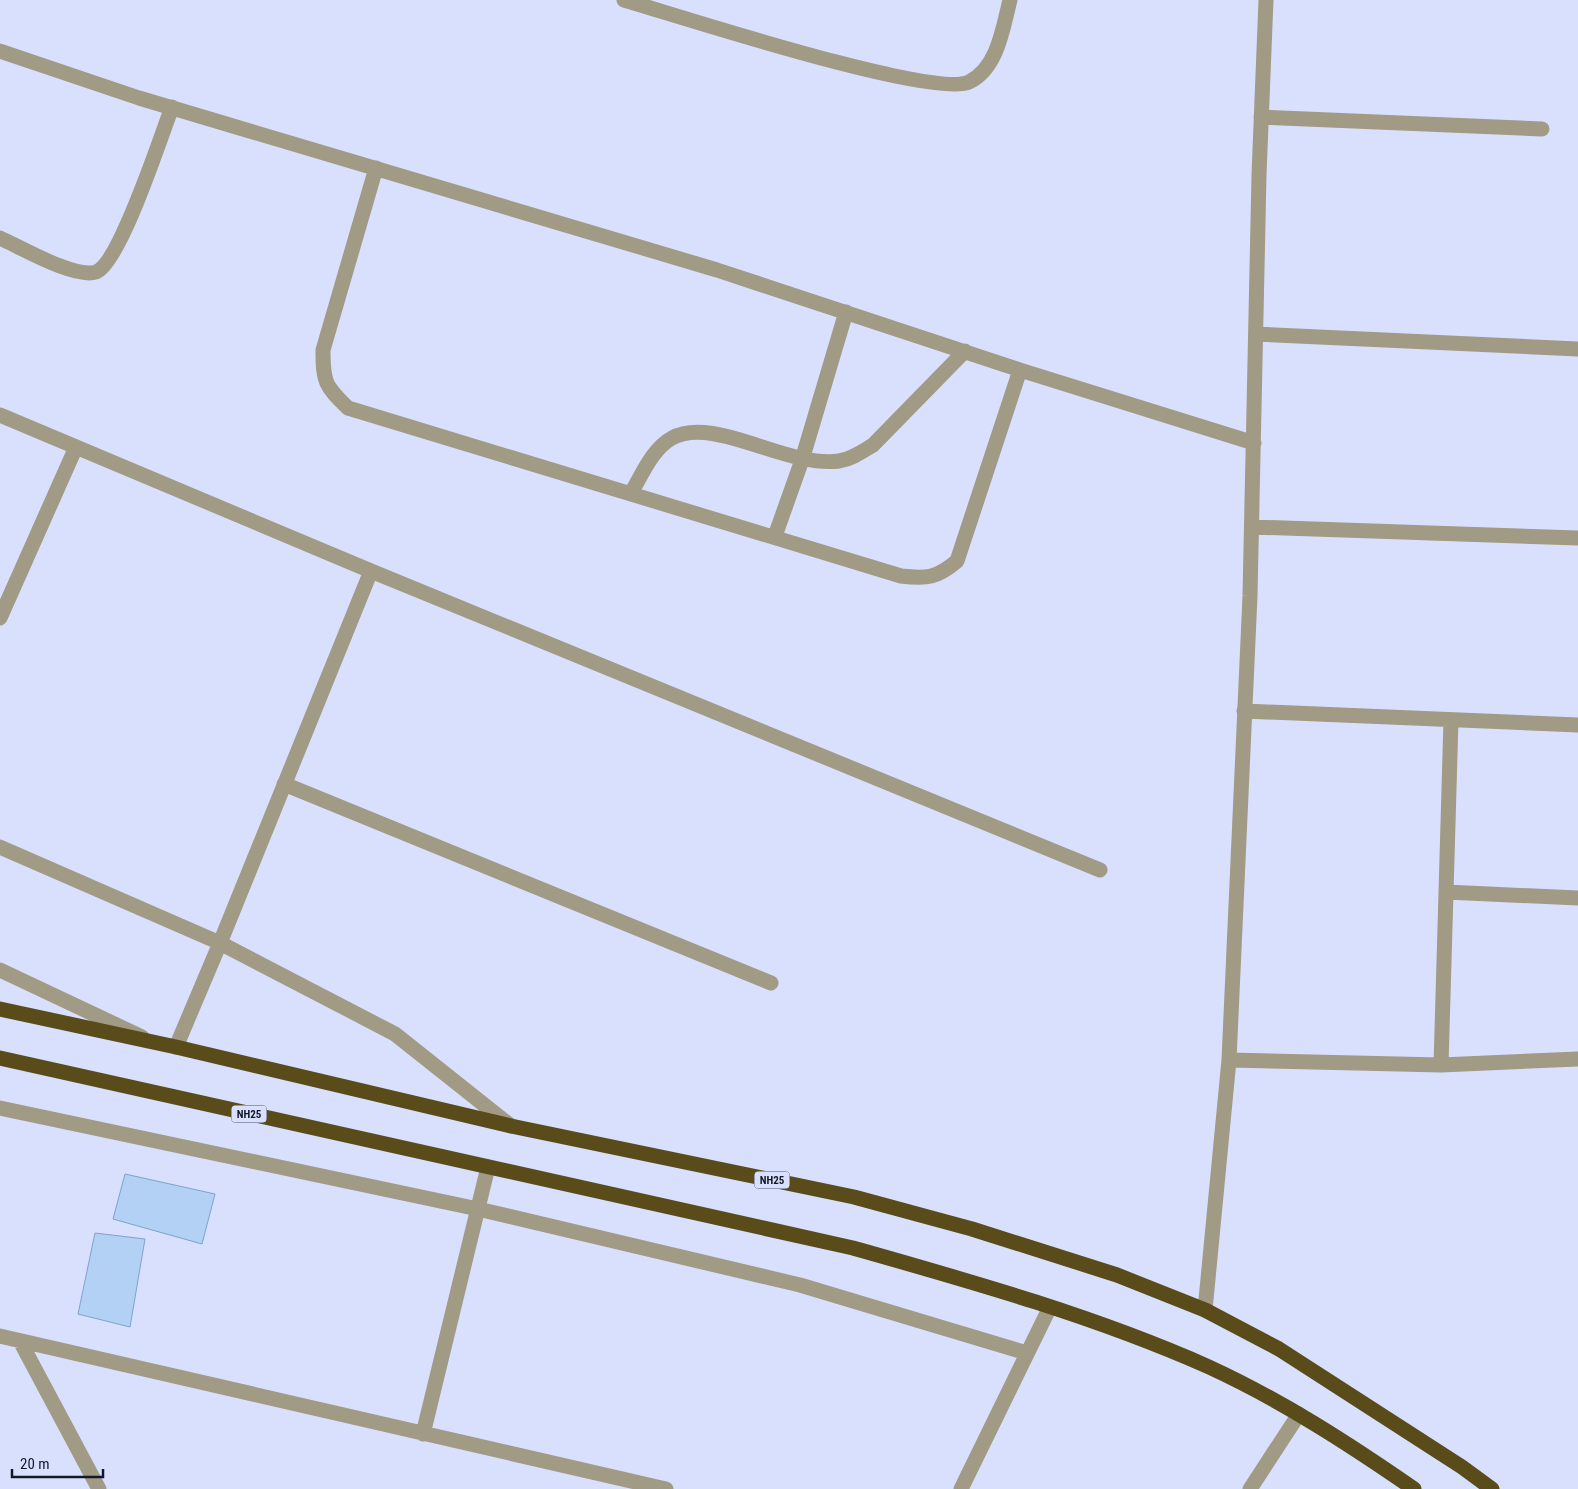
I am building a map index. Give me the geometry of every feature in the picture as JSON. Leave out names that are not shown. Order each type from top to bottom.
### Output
[{"type":"highway","name":"NH25","points":[[0,1008],[155,1042],[511,1126],[881,1204],[972,1229],[1117,1275],[1205,1310],[1279,1348],[1462,1467],[1492,1489]]},
{"type":"highway","name":"NH25","points":[[0,1058],[853,1248],[1050,1307],[1108,1326],[1211,1368],[1299,1414],[1414,1489]]},
{"type":"street","points":[[624,0],[862,70],[946,84],[968,82],[984,70],[997,50],[1010,0]]},
{"type":"street","points":[[1205,1310],[1229,1060],[1252,527],[1261,117],[1266,0]]},
{"type":"street","points":[[0,50],[172,107],[717,270],[964,352],[1254,443]]},
{"type":"street","points":[[0,238],[78,273],[96,272],[108,261],[121,240],[172,107]]},
{"type":"street","points":[[1261,117],[1542,129]]},
{"type":"street","points":[[376,168],[323,350],[323,377],[334,394],[348,408],[775,536],[901,576],[925,578],[945,571],[957,561],[1020,370]]},
{"type":"street","points":[[775,536],[802,460],[846,312]]},
{"type":"street","points":[[1256,334],[1578,349]]},
{"type":"street","points":[[631,493],[657,450],[672,438],[691,431],[715,433],[802,460],[839,460],[856,456],[873,445],[964,352]]},
{"type":"street","points":[[0,415],[371,571],[1100,870]]},
{"type":"street","points":[[0,618],[76,447]]},
{"type":"street","points":[[1252,527],[1578,538]]},
{"type":"street","points":[[176,1047],[371,571]]},
{"type":"street","points":[[1244,711],[1578,725]]},
{"type":"street","points":[[1440,1065],[1451,720]]},
{"type":"street","points":[[284,784],[771,983]]},
{"type":"street","points":[[0,847],[220,943],[395,1034],[511,1126]]},
{"type":"street","points":[[1446,892],[1578,898]]},
{"type":"street","points":[[0,970],[155,1042]]},
{"type":"street","points":[[1229,1060],[1440,1065],[1578,1059]]},
{"type":"street","points":[[0,1108],[478,1209],[800,1284],[1027,1353]]},
{"type":"street","points":[[423,1434],[488,1167]]},
{"type":"street","points":[[961,1489],[1050,1307]]},
{"type":"street","points":[[0,1336],[666,1489]]},
{"type":"street","points":[[20,1341],[99,1489]]},
{"type":"street","points":[[1250,1489],[1299,1414]]},
{"type":"building","points":[[125,1174],[215,1194],[202,1244],[113,1219]]},
{"type":"building","points":[[95,1233],[145,1239],[130,1327],[78,1314]]}]
